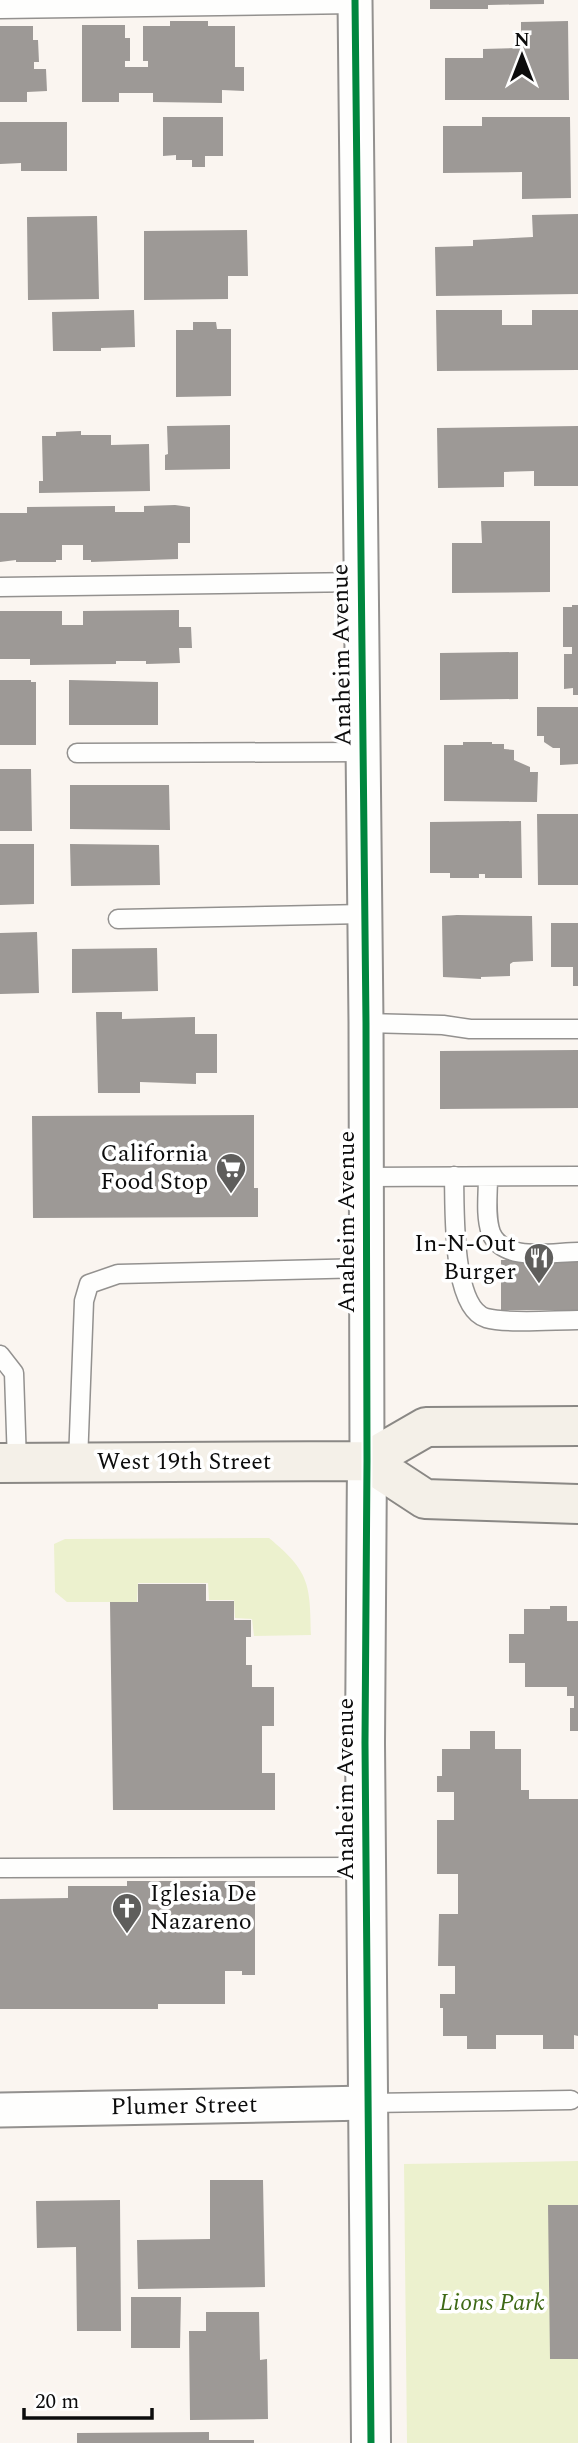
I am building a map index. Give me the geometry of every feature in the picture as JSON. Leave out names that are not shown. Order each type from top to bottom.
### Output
[{"type":"main road","name":"West 19th Street","points":[[8,1463],[367,1461],[426,1427],[578,1426]]},
{"type":"main road","points":[[367,1461],[425,1499],[578,1504]]},
{"type":"street","name":"Anaheim Avenue","points":[[355,2],[366,1023],[366,1867],[371,2443]]},
{"type":"street","name":"Plumer Street","points":[[0,2110],[368,2102]]},
{"type":"lane","points":[[0,9],[355,2]]},
{"type":"lane","points":[[0,587],[360,582]]},
{"type":"lane","points":[[77,753],[363,752]]},
{"type":"lane","points":[[118,919],[364,914]]},
{"type":"lane","points":[[366,1023],[443,1025],[470,1029],[578,1029]]},
{"type":"lane","points":[[454,1176],[460,1277],[476,1311],[486,1318],[578,1320]]},
{"type":"lane","points":[[366,1177],[578,1176]]},
{"type":"lane","points":[[488,1177],[488,1217],[491,1232],[498,1244],[518,1253],[578,1252]]},
{"type":"lane","points":[[78,1462],[84,1301],[89,1284],[118,1274],[367,1268]]},
{"type":"lane","points":[[0,1355],[14,1373],[8,1463]]},
{"type":"lane","points":[[0,1868],[366,1867]]},
{"type":"lane","points":[[368,2102],[571,2100]]},
{"type":"green space","points":[[269,1538],[293,1560],[305,1580],[310,1603],[311,1635],[254,1636],[252,1619],[235,1618],[234,1600],[209,1600],[208,1583],[138,1583],[137,1602],[67,1602],[55,1592],[54,1544],[65,1539]]},
{"type":"green space","name":"Lions Park","points":[[578,2161],[578,2443],[407,2443],[404,2164]]},
{"type":"building","points":[[430,0],[544,0],[544,4],[488,5],[488,9],[430,9]]},
{"type":"building","points":[[170,21],[208,21],[208,26],[235,26],[235,67],[244,67],[244,91],[222,90],[222,103],[153,102],[153,93],[119,93],[119,102],[82,102],[82,25],[125,25],[125,38],[130,38],[130,61],[125,61],[125,67],[148,67],[148,61],[143,61],[143,26],[170,26]]},
{"type":"building","points":[[568,21],[569,100],[445,100],[445,58],[483,58],[483,49],[521,48],[521,22]]},
{"type":"building","points":[[0,26],[33,26],[33,40],[38,40],[39,62],[34,62],[34,69],[46,69],[47,91],[27,92],[27,102],[0,102]]},
{"type":"building","points":[[163,117],[223,117],[223,156],[205,156],[205,167],[192,167],[192,160],[176,160],[176,155],[163,156]]},
{"type":"building","points":[[482,117],[570,117],[571,198],[522,199],[522,172],[443,173],[443,126],[482,126]]},
{"type":"building","points":[[0,122],[67,122],[67,171],[21,171],[21,163],[0,164]]},
{"type":"building","points":[[578,214],[578,294],[436,296],[435,247],[473,246],[473,240],[533,237],[532,215]]},
{"type":"building","points":[[97,216],[99,299],[28,300],[27,217]]},
{"type":"building","points":[[247,230],[248,276],[228,276],[228,299],[144,300],[144,231]]},
{"type":"building","points":[[134,310],[135,347],[101,348],[101,351],[53,351],[52,312]]},
{"type":"building","points":[[436,310],[502,310],[502,325],[532,325],[532,310],[578,310],[578,370],[437,371]]},
{"type":"building","points":[[193,322],[216,322],[217,329],[231,329],[231,396],[176,397],[176,330],[193,330]]},
{"type":"building","points":[[230,425],[230,469],[165,470],[165,455],[168,454],[167,426]]},
{"type":"building","points":[[578,426],[578,486],[534,486],[534,471],[504,472],[504,487],[438,488],[437,428]]},
{"type":"building","points":[[81,431],[81,435],[111,435],[111,445],[149,444],[150,491],[39,493],[39,481],[43,481],[42,436],[56,436],[56,432]]},
{"type":"building","points":[[115,506],[115,512],[144,512],[144,506],[190,507],[190,543],[178,543],[178,559],[91,562],[83,560],[83,545],[62,545],[62,560],[56,562],[0,562],[0,513],[27,513],[27,507]]},
{"type":"building","points":[[481,521],[550,521],[550,592],[452,593],[452,543],[482,543]]},
{"type":"building","points":[[578,605],[578,695],[573,695],[573,688],[564,689],[564,654],[572,654],[572,647],[563,647],[563,607]]},
{"type":"building","points":[[179,610],[179,627],[191,627],[192,648],[179,648],[180,663],[116,661],[116,664],[30,665],[30,659],[0,659],[0,611],[62,611],[62,625],[83,625],[83,611]]},
{"type":"building","points":[[518,652],[518,699],[440,700],[440,653]]},
{"type":"building","points":[[0,680],[36,682],[36,745],[0,745]]},
{"type":"building","points":[[69,680],[158,682],[158,725],[69,725]]},
{"type":"building","points":[[537,707],[578,707],[578,764],[560,765],[560,748],[553,748],[544,742],[544,736],[537,736]]},
{"type":"building","points":[[463,742],[492,742],[504,744],[504,749],[514,750],[514,760],[530,767],[530,772],[538,772],[537,802],[444,801],[444,745],[463,745]]},
{"type":"building","points":[[0,769],[31,769],[32,831],[0,831]]},
{"type":"building","points":[[70,785],[169,785],[170,830],[70,829]]},
{"type":"building","points":[[537,814],[578,814],[578,885],[538,885]]},
{"type":"building","points":[[521,821],[522,878],[485,878],[485,874],[479,874],[479,878],[450,878],[450,873],[430,873],[430,822]]},
{"type":"building","points":[[0,844],[34,844],[34,904],[0,905]]},
{"type":"building","points":[[70,844],[159,845],[160,885],[71,886]]},
{"type":"building","points":[[442,916],[532,916],[533,961],[513,962],[510,964],[510,976],[481,979],[443,977]]},
{"type":"building","points":[[551,923],[578,923],[578,986],[573,986],[573,967],[551,967]]},
{"type":"building","points":[[37,932],[39,993],[0,994],[0,933]]},
{"type":"building","points":[[157,948],[158,991],[72,993],[72,949]]},
{"type":"building","points":[[96,1012],[122,1012],[122,1019],[195,1017],[195,1034],[217,1034],[217,1073],[196,1073],[196,1084],[140,1082],[140,1093],[98,1093]]},
{"type":"building","points":[[578,1050],[578,1108],[440,1109],[440,1051]]},
{"type":"building","points":[[254,1115],[254,1188],[258,1188],[258,1217],[33,1218],[32,1116]]},
{"type":"building","name":"In-N-Out Burger","points":[[578,1259],[578,1310],[501,1310],[501,1260]]},
{"type":"building","points":[[138,1584],[206,1584],[206,1601],[234,1601],[234,1620],[251,1620],[251,1637],[246,1637],[246,1665],[252,1665],[252,1687],[274,1687],[274,1726],[262,1726],[262,1773],[275,1773],[275,1810],[113,1810],[110,1602],[138,1602]]},
{"type":"building","points":[[550,1606],[567,1606],[567,1621],[578,1621],[578,1731],[570,1731],[570,1708],[574,1708],[574,1696],[567,1696],[567,1687],[525,1687],[525,1663],[509,1663],[509,1634],[524,1634],[524,1609],[550,1609]]},
{"type":"building","points":[[470,1731],[495,1731],[495,1749],[521,1749],[521,1790],[529,1790],[529,1799],[578,1799],[578,2036],[574,2035],[574,2049],[543,2049],[543,2035],[496,2035],[496,2049],[467,2049],[467,2036],[443,2036],[440,1994],[455,1994],[455,1966],[438,1966],[439,1914],[458,1914],[458,1874],[437,1874],[437,1820],[454,1820],[454,1792],[437,1792],[437,1776],[442,1776],[442,1749],[470,1749]]},
{"type":"building","name":"Iglesia De Nazareno","points":[[127,1881],[255,1881],[255,1975],[242,1975],[242,1971],[225,1971],[225,2004],[158,2004],[158,2009],[0,2009],[0,1899],[68,1898],[68,1886],[127,1886]]},
{"type":"building","points":[[210,2180],[263,2180],[265,2287],[138,2289],[137,2240],[210,2239]]},
{"type":"building","points":[[120,2200],[121,2331],[77,2331],[76,2247],[37,2248],[36,2201]]},
{"type":"building","points":[[548,2205],[578,2205],[578,2359],[550,2359]]},
{"type":"building","points":[[131,2297],[181,2297],[180,2348],[131,2348]]},
{"type":"building","points":[[206,2312],[259,2312],[260,2360],[267,2359],[268,2419],[190,2420],[189,2331],[206,2331]]},
{"type":"building","points":[[209,2432],[209,2440],[254,2440],[254,2443],[77,2443],[77,2433]]},
{"type":"cycle path","points":[[355,0],[366,1023],[365,1743],[371,2443]]},
{"type":"place","name":"California Food Stop","points":[[231,1195]]},
{"type":"place","name":"In-N-Out Burger","points":[[539,1285]]},
{"type":"place","name":"Iglesia De Nazareno","points":[[127,1935]]}]
